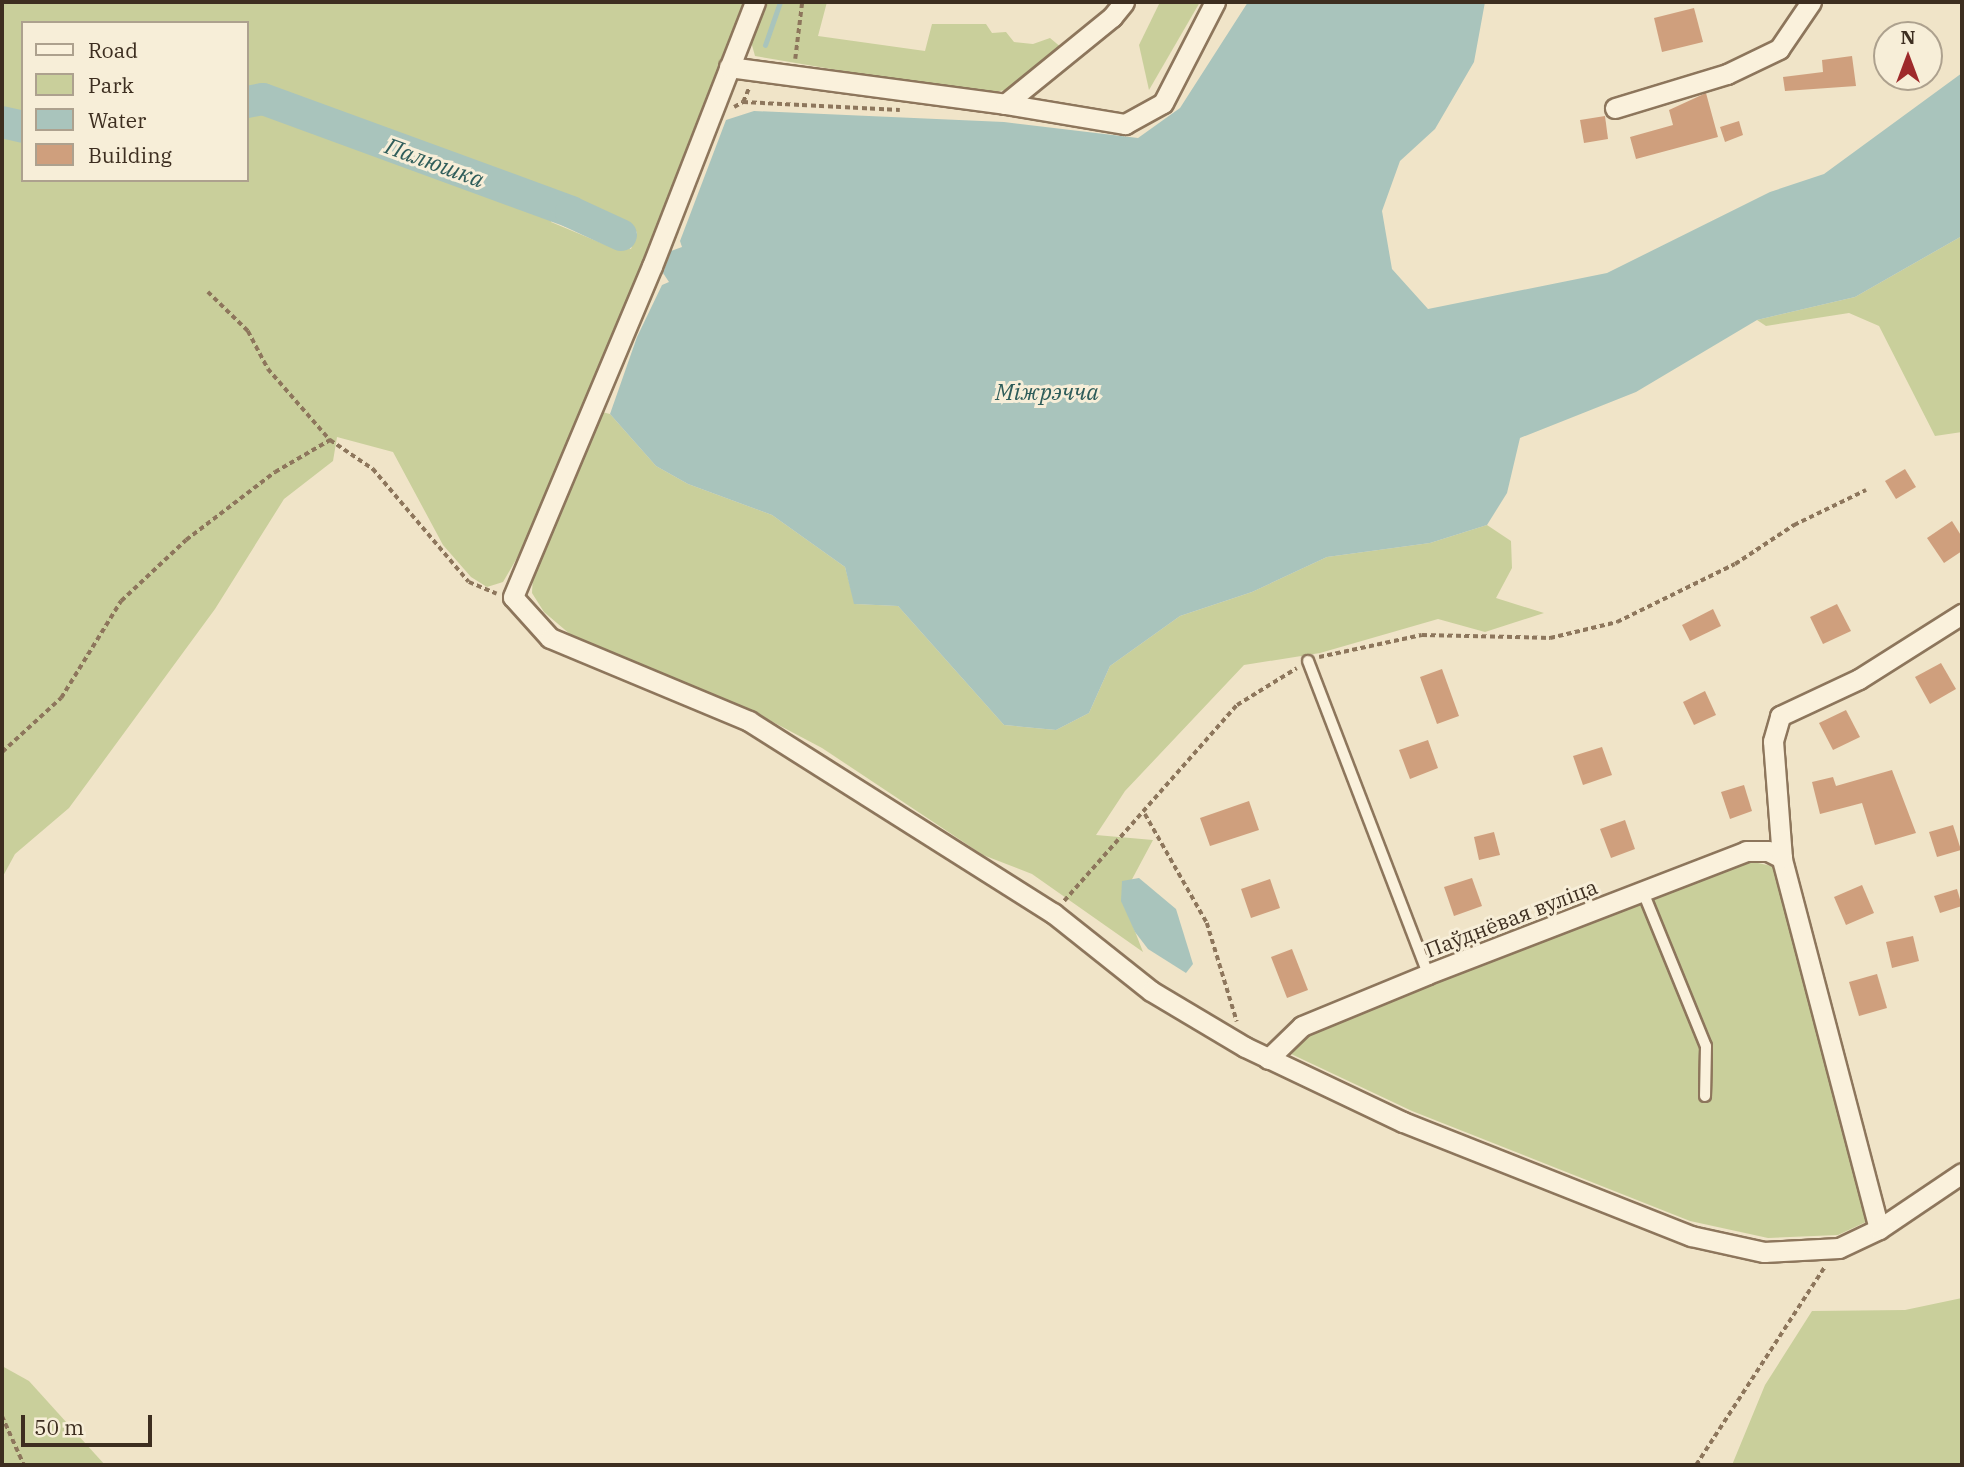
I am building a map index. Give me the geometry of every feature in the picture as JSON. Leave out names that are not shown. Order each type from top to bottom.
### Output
[{"type":"street","points":[[755,2],[652,266],[513,597],[550,638],[749,721],[1053,913],[1152,991],[1245,1047],[1404,1122],[1691,1236],[1764,1252],[1839,1248],[1879,1229],[1962,1173]]},
{"type":"street","points":[[1005,104],[1112,17],[1124,2]]},
{"type":"street","points":[[729,67],[1005,104],[1125,124],[1163,103],[1215,2]]},
{"type":"street","points":[[1615,108],[1727,74],[1779,49],[1811,2]]},
{"type":"street","points":[[1879,1229],[1782,858],[1773,741],[1780,716],[1858,679],[1962,614]]},
{"type":"street","name":"Паўднёвая вуліца","points":[[1268,1059],[1302,1026],[1428,974],[1746,851],[1768,851],[1782,858]]},
{"type":"lane","points":[[1308,661],[1428,974]]},
{"type":"lane","points":[[1643,892],[1706,1045],[1705,1097]]},
{"type":"path","points":[[793,75],[802,2]]},
{"type":"path","points":[[727,110],[743,102],[908,110]]},
{"type":"path","points":[[208,292],[248,331],[268,369],[330,440],[373,469],[469,582],[513,597]]},
{"type":"path","points":[[2,752],[61,698],[121,601],[186,540],[275,472],[330,440]]},
{"type":"path","points":[[1053,913],[1145,814],[1237,705],[1308,661],[1358,645],[1422,635],[1550,638],[1617,622],[1735,564],[1794,525],[1866,490]]},
{"type":"path","points":[[1145,814],[1207,923],[1245,1047]]},
{"type":"path","points":[[1696,1465],[1803,1294],[1839,1248]]},
{"type":"path","points":[[2,1416],[24,1465]]},
{"type":"green space","points":[[2,2],[744,2],[645,259],[521,551],[503,582],[487,587],[471,577],[443,545],[393,452],[337,437],[333,461],[284,499],[215,609],[69,808],[15,854],[2,878]],"holes":[[[561,198],[618,219],[637,232],[631,249],[618,243],[606,245],[551,222]]]},
{"type":"green space","points":[[764,2],[827,2],[818,36],[925,51],[932,24],[986,24],[992,33],[1006,32],[1014,42],[1033,44],[1050,38],[1062,48],[1006,90],[978,94],[755,56],[750,38]]},
{"type":"green space","points":[[1160,2],[1200,2],[1149,90],[1139,45]]},
{"type":"green space","points":[[1962,236],[1962,432],[1935,436],[1879,326],[1849,313],[1766,326],[1757,320],[1855,297]]},
{"type":"green space","points":[[598,411],[610,414],[656,466],[688,484],[772,515],[845,567],[855,604],[898,606],[1004,725],[1056,730],[1089,713],[1110,666],[1180,616],[1252,592],[1327,557],[1430,543],[1487,525],[1511,541],[1512,568],[1496,598],[1544,613],[1485,632],[1438,619],[1320,653],[1244,665],[1125,791],[1096,835],[1153,840],[1122,898],[1143,952],[1032,874],[983,855],[822,748],[754,712],[571,635],[544,612],[532,593],[533,575]]},
{"type":"green space","points":[[1749,861],[1776,867],[1868,1221],[1838,1235],[1768,1238],[1690,1221],[1412,1111],[1289,1053],[1307,1032]]},
{"type":"green space","points":[[1962,1298],[1962,1465],[1732,1465],[1765,1385],[1812,1311],[1905,1310]]},
{"type":"green space","points":[[2,1366],[29,1381],[105,1465],[2,1465]]},
{"type":"water","name":"Міжрэчча","points":[[1248,2],[1485,2],[1474,62],[1435,129],[1400,161],[1382,211],[1392,269],[1428,309],[1607,273],[1770,192],[1824,174],[1937,91],[1943,91],[1943,87],[1962,73],[1962,236],[1855,297],[1757,320],[1636,392],[1520,438],[1507,493],[1487,525],[1430,543],[1327,557],[1252,592],[1180,616],[1110,666],[1089,713],[1056,730],[1004,725],[898,606],[854,604],[845,567],[772,515],[688,484],[656,466],[610,414],[637,337],[662,285],[669,282],[663,273],[671,251],[682,247],[680,241],[726,120],[754,111],[1004,122],[1138,138],[1180,108]]},
{"type":"water","points":[[587,206],[619,219],[624,227],[618,243],[606,245],[575,231],[571,212]]},
{"type":"water","points":[[1139,878],[1176,909],[1193,964],[1186,973],[1148,949],[1135,932],[1121,901],[1122,881]]},
{"type":"building","points":[[1694,8],[1703,42],[1662,52],[1654,18]]},
{"type":"building","points":[[1852,56],[1856,86],[1785,91],[1783,77],[1823,72],[1822,60]]},
{"type":"building","points":[[1706,93],[1718,137],[1636,159],[1630,137],[1673,125],[1669,110]]},
{"type":"building","points":[[1605,116],[1608,139],[1584,143],[1580,120]]},
{"type":"building","points":[[1739,121],[1743,135],[1725,142],[1720,127]]},
{"type":"building","points":[[1905,469],[1916,487],[1896,499],[1885,481]]},
{"type":"building","points":[[1952,521],[1962,537],[1962,551],[1944,563],[1927,538]]},
{"type":"building","points":[[1837,604],[1851,631],[1823,644],[1810,617]]},
{"type":"building","points":[[1713,609],[1721,626],[1690,641],[1682,625]]},
{"type":"building","points":[[1941,663],[1956,689],[1930,704],[1915,677]]},
{"type":"building","points":[[1442,669],[1459,716],[1437,724],[1420,677]]},
{"type":"building","points":[[1705,691],[1716,715],[1694,725],[1683,702]]},
{"type":"building","points":[[1846,710],[1860,737],[1833,750],[1819,723]]},
{"type":"building","points":[[1428,740],[1438,768],[1410,779],[1399,750]]},
{"type":"building","points":[[1602,747],[1612,775],[1583,785],[1573,756]]},
{"type":"building","points":[[1892,770],[1916,833],[1875,845],[1862,803],[1820,814],[1812,782],[1833,777],[1836,786]]},
{"type":"building","points":[[1744,785],[1752,811],[1730,819],[1721,792]]},
{"type":"building","points":[[1249,801],[1259,830],[1210,846],[1200,818]]},
{"type":"building","points":[[1625,820],[1635,849],[1611,858],[1600,829]]},
{"type":"building","points":[[1953,825],[1961,850],[1937,857],[1929,832]]},
{"type":"building","points":[[1494,832],[1500,855],[1479,860],[1474,837]]},
{"type":"building","points":[[1472,878],[1482,906],[1454,916],[1444,887]]},
{"type":"building","points":[[1270,879],[1280,908],[1251,918],[1241,889]]},
{"type":"building","points":[[1862,885],[1874,913],[1846,925],[1834,897]]},
{"type":"building","points":[[1957,889],[1962,906],[1940,913],[1934,896]]},
{"type":"building","points":[[1913,936],[1919,961],[1892,968],[1886,942]]},
{"type":"building","points":[[1292,949],[1308,990],[1287,998],[1271,957]]},
{"type":"building","points":[[1877,974],[1887,1008],[1859,1016],[1849,982]]},
{"type":"waterway","points":[[765,45],[780,2]]},
{"type":"waterway","name":"Палюшка","points":[[248,102],[263,99],[571,212],[621,235]]},
{"type":"waterway","name":"Палюшка","points":[[2,122],[21,127]]}]
